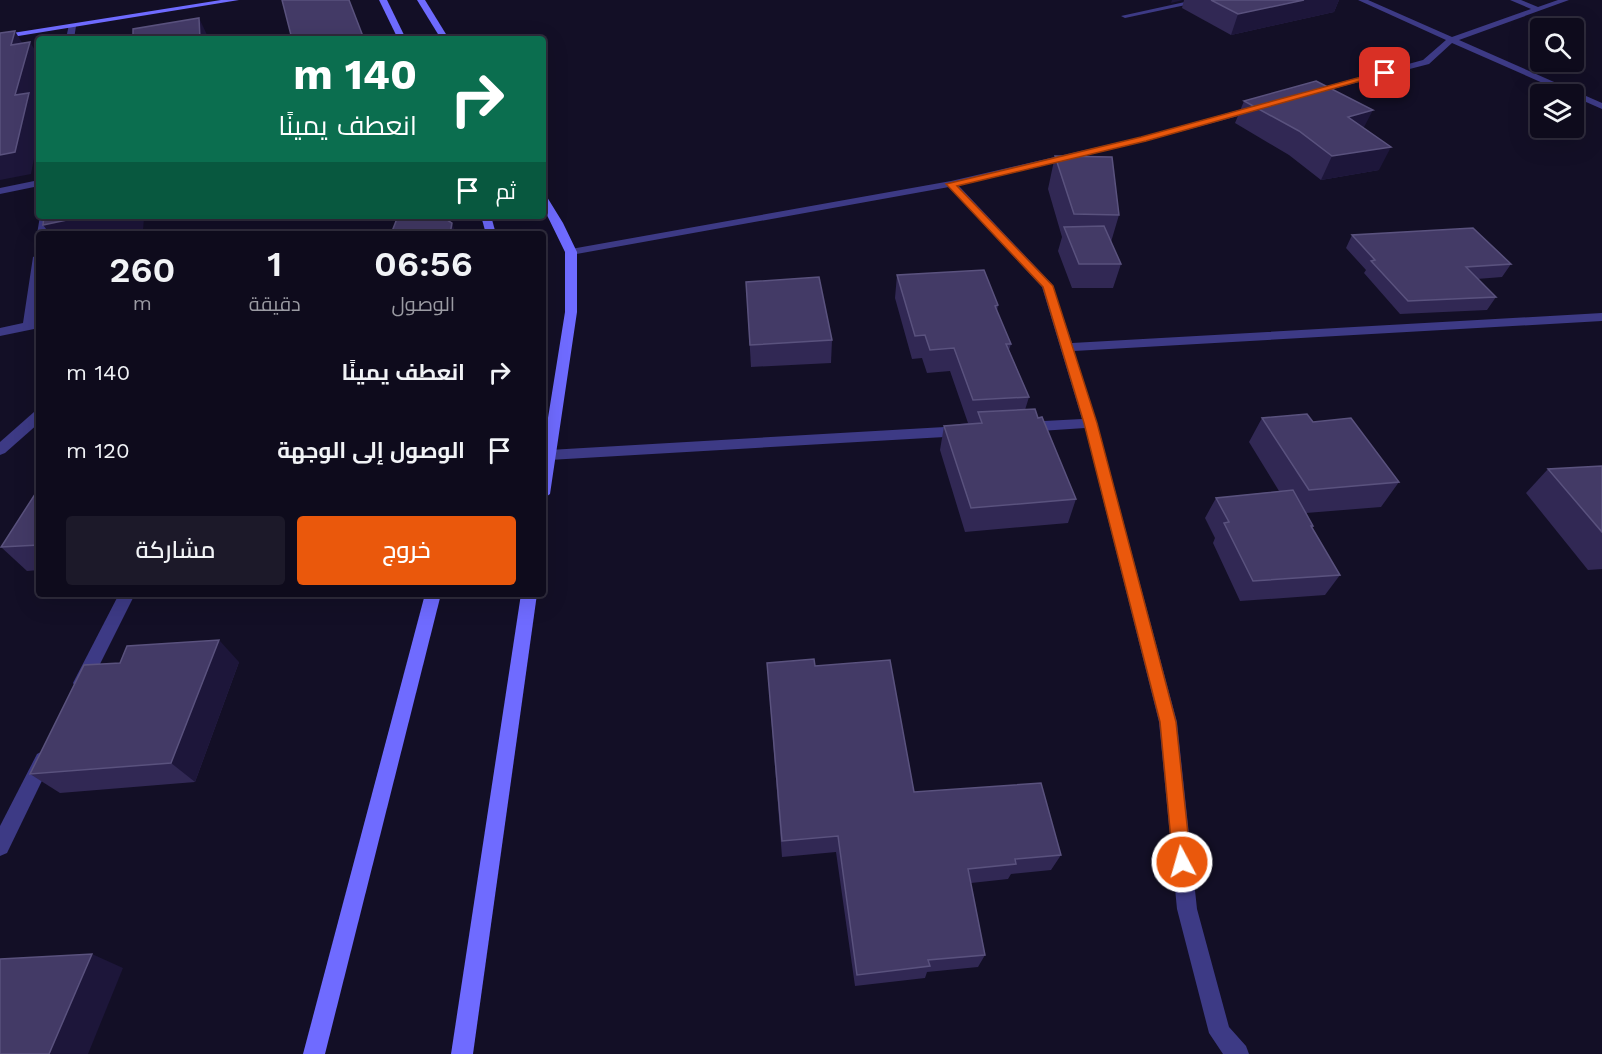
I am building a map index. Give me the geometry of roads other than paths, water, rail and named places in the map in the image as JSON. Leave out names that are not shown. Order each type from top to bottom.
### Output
[{"type":"street","points":[[0,37],[235,0]]},
{"type":"street","points":[[383,0],[401,36]]},
{"type":"street","points":[[421,0],[443,36]]},
{"type":"street","points":[[1125,16],[1205,0]]},
{"type":"street","points":[[1362,0],[1602,106]]},
{"type":"street","points":[[1514,0],[1536,9]]},
{"type":"street","points":[[1301,96],[1426,62],[1451,40],[1565,0]]},
{"type":"street","points":[[70,36],[72,26]]},
{"type":"street","points":[[570,252],[951,184],[1143,139],[1268,105]]},
{"type":"street","points":[[0,191],[36,184]]},
{"type":"street","points":[[951,184],[1048,286],[1090,423],[1168,722],[1187,909],[1220,1033],[1238,1054]]},
{"type":"street","points":[[546,204],[558,223],[570,252],[571,312],[546,474]]},
{"type":"street","points":[[392,231],[435,219]]},
{"type":"street","points":[[0,332],[34,325],[36,298]]},
{"type":"street","points":[[1066,347],[1602,317]]},
{"type":"street","points":[[0,450],[36,418]]},
{"type":"street","points":[[1008,428],[1090,423]]},
{"type":"street","points":[[549,455],[973,430]]},
{"type":"street","points":[[74,699],[125,597]]},
{"type":"street","points":[[314,1054],[432,597]]},
{"type":"street","points":[[462,1054],[529,597]]},
{"type":"street","points":[[0,846],[53,741]]}]
